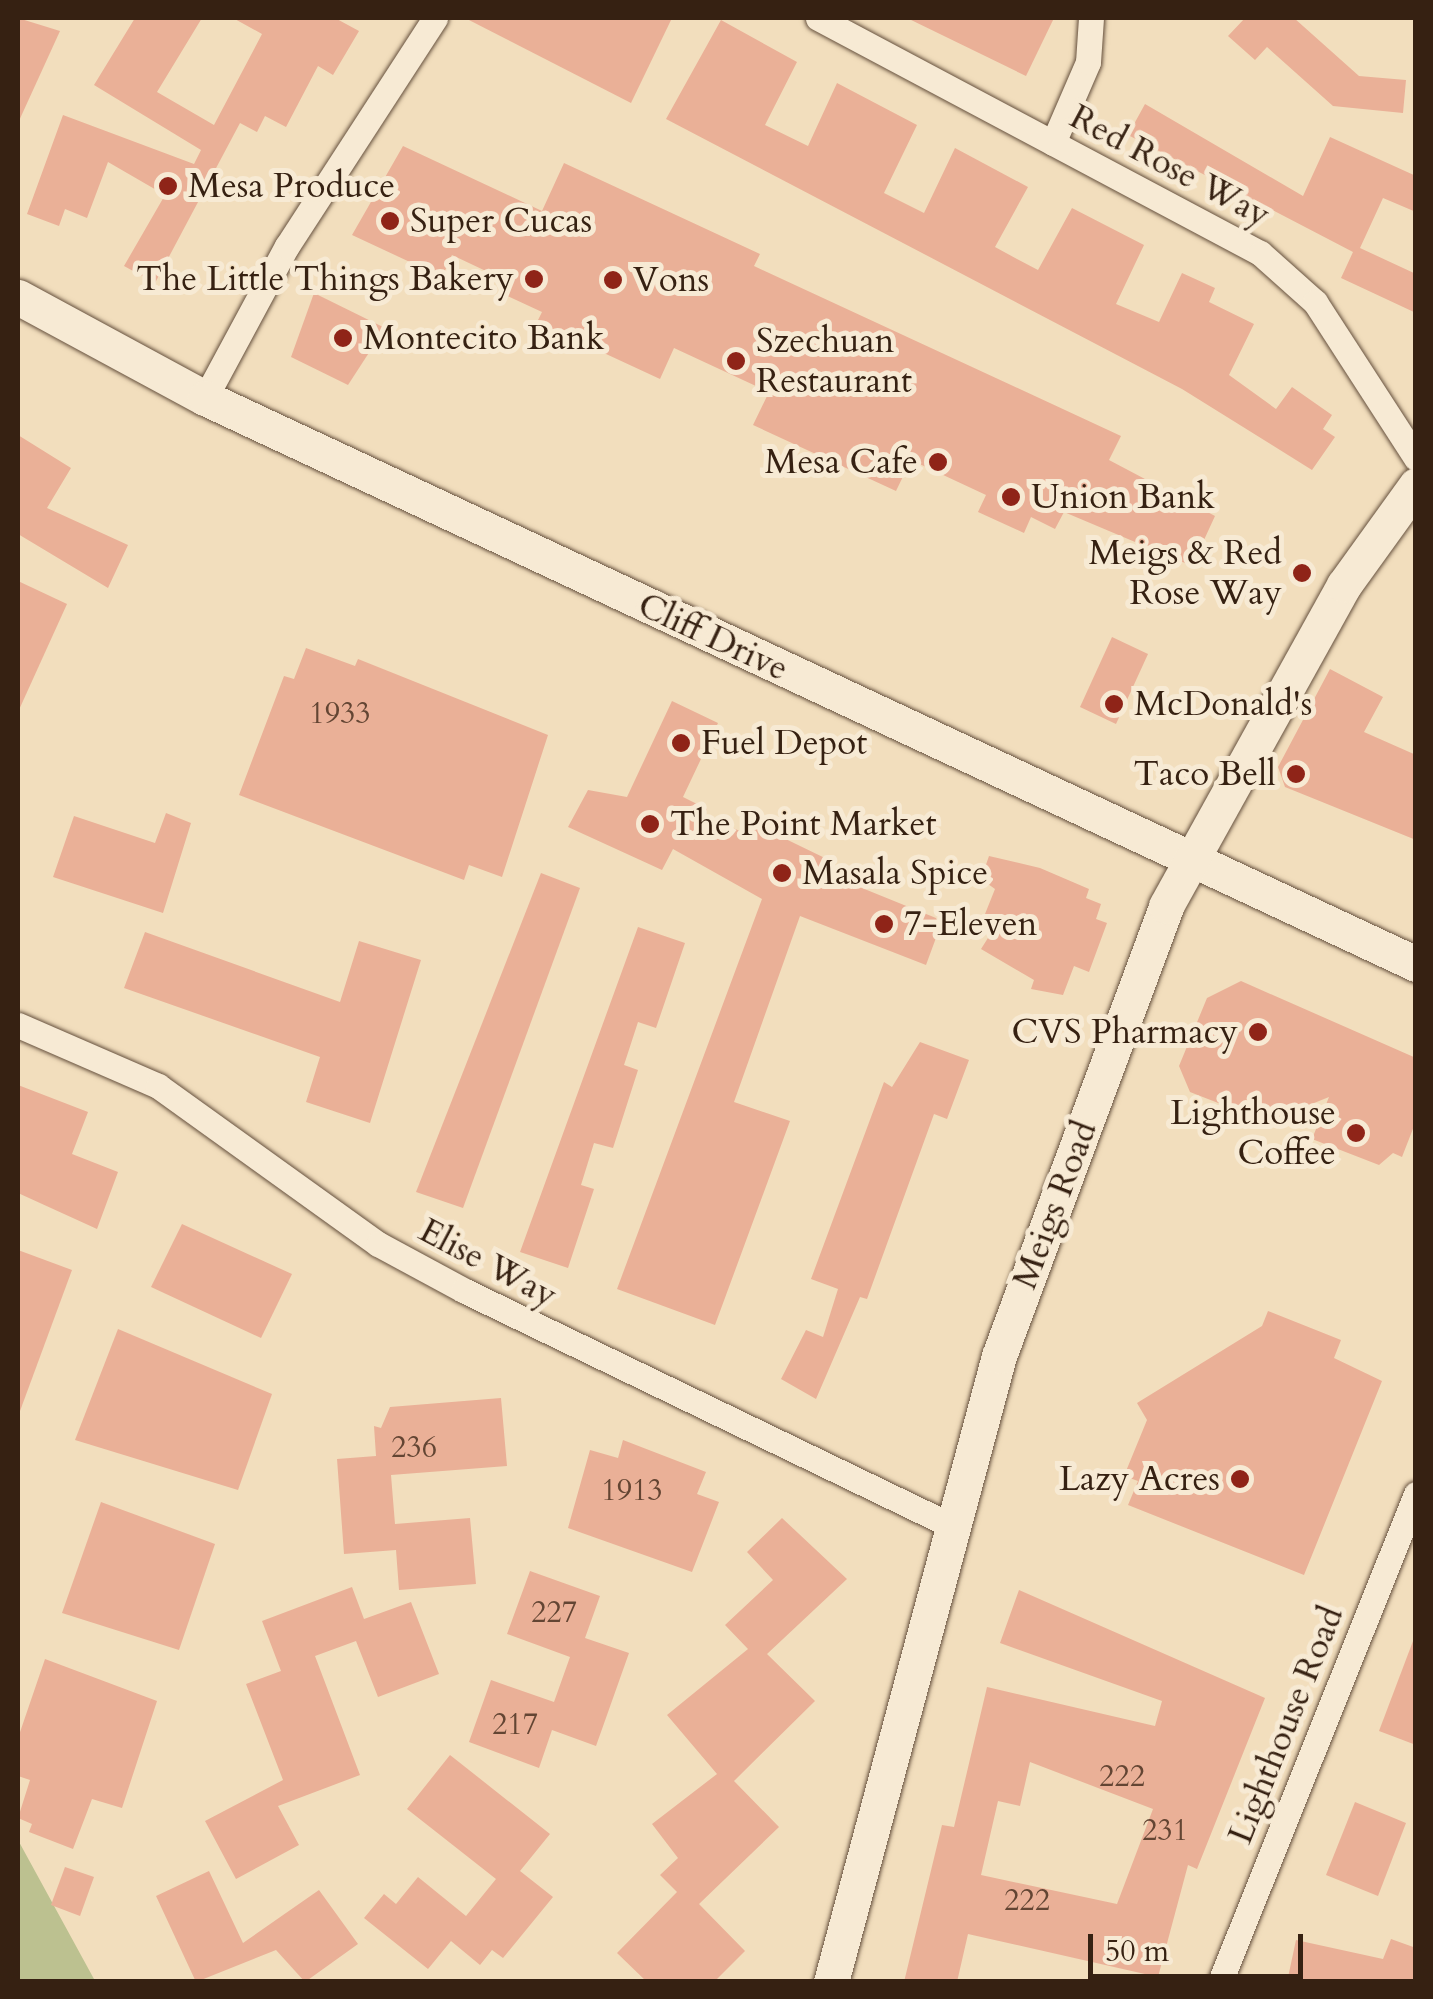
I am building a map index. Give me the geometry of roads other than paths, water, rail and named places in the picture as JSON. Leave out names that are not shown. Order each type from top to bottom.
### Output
[{"type":"main road","name":"Cliff Drive","points":[[18,297],[205,398],[1416,964]]},
{"type":"main road","name":"Meigs Road","points":[[831,1982],[948,1524],[1050,1215],[1166,906],[1344,585],[1416,485]]},
{"type":"street","points":[[205,398],[287,246],[435,18]]},
{"type":"street","name":"Red Rose Way","points":[[818,18],[1260,252],[1295,281],[1341,338],[1416,458]]},
{"type":"street","points":[[1052,143],[1088,62],[1091,18]]},
{"type":"street","name":"Elise Way","points":[[18,1025],[174,1096],[378,1244],[463,1290],[948,1524]]},
{"type":"street","name":"Lighthouse Road","points":[[1220,1982],[1416,1494]]},
{"type":"place","name":"Mesa Produce","points":[[168,186]]},
{"type":"place","name":"Super Cucas","points":[[390,221]]},
{"type":"place","name":"The Little Things Bakery","points":[[534,279]]},
{"type":"place","name":"Vons","points":[[613,280]]},
{"type":"place","name":"Montecito Bank","points":[[343,338]]},
{"type":"place","name":"Szechuan Restaurant","points":[[736,361]]},
{"type":"place","name":"Mesa Cafe","points":[[938,462]]},
{"type":"place","name":"Union Bank","points":[[1011,497]]},
{"type":"place","name":"Meigs & Red Rose Way","points":[[1302,573]]},
{"type":"place","name":"McDonald's","points":[[1114,704]]},
{"type":"place","name":"Fuel Depot","points":[[681,743]]},
{"type":"place","name":"Taco Bell","points":[[1296,774]]},
{"type":"place","name":"The Point Market","points":[[650,824]]},
{"type":"place","name":"Masala Spice","points":[[782,873]]},
{"type":"place","name":"7-Eleven","points":[[884,924]]},
{"type":"place","name":"CVS Pharmacy","points":[[1258,1032]]},
{"type":"place","name":"Lighthouse Coffee","points":[[1356,1133]]},
{"type":"place","name":"Lazy Acres","points":[[1240,1479]]}]
